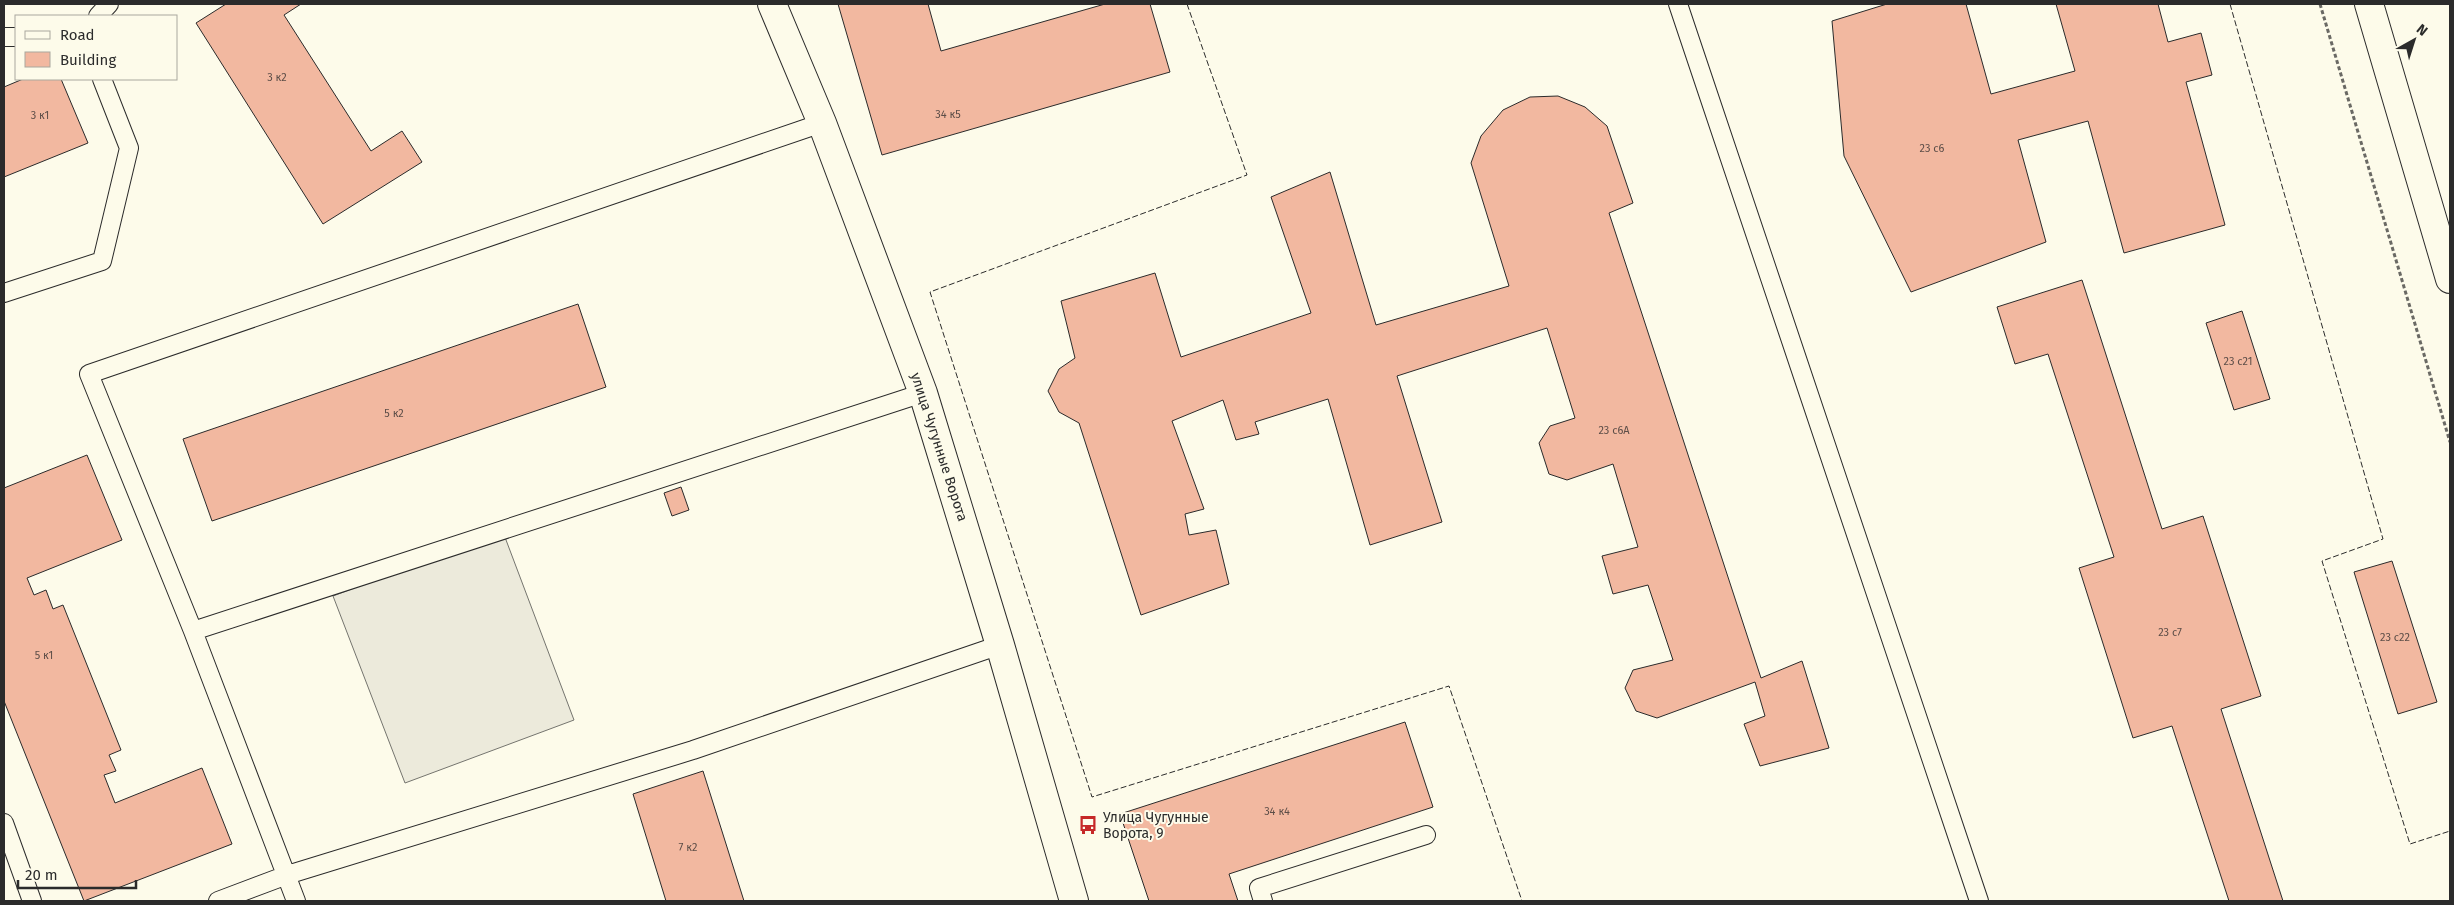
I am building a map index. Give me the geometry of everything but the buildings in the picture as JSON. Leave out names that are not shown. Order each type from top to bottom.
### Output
[{"type":"street","name":"улица Чугунные Ворота","points":[[772,4],[822,123],[923,393],[1000,645],[1074,901]]},
{"type":"street","points":[[2369,4],[2450,279]]},
{"type":"lane","points":[[99,15],[109,4]]},
{"type":"lane","points":[[1678,4],[1979,901]]},
{"type":"lane","points":[[4,293],[102,261],[129,148],[102,80]]},
{"type":"lane","points":[[296,901],[193,631],[89,374],[822,123]]},
{"type":"lane","points":[[193,631],[923,393]]},
{"type":"lane","points":[[218,901],[287,875],[693,750],[1000,645]]},
{"type":"lane","points":[[4,823],[32,901]]},
{"type":"lane","points":[[1264,901],[1259,888],[1426,835]]},
{"type":"path","points":[[2320,4],[2450,442]]},
{"type":"shaded area","points":[[503,532],[574,720],[405,783],[333,596]]},
{"type":"fence","points":[[1187,4],[1247,175],[930,292],[1092,797],[1449,686],[1522,901]]},
{"type":"fence","points":[[2230,4],[2383,539],[2322,561],[2410,844],[2450,831]]},
{"type":"place","name":"Улица Чугунные Ворота, 9","points":[[1088,825]]}]
